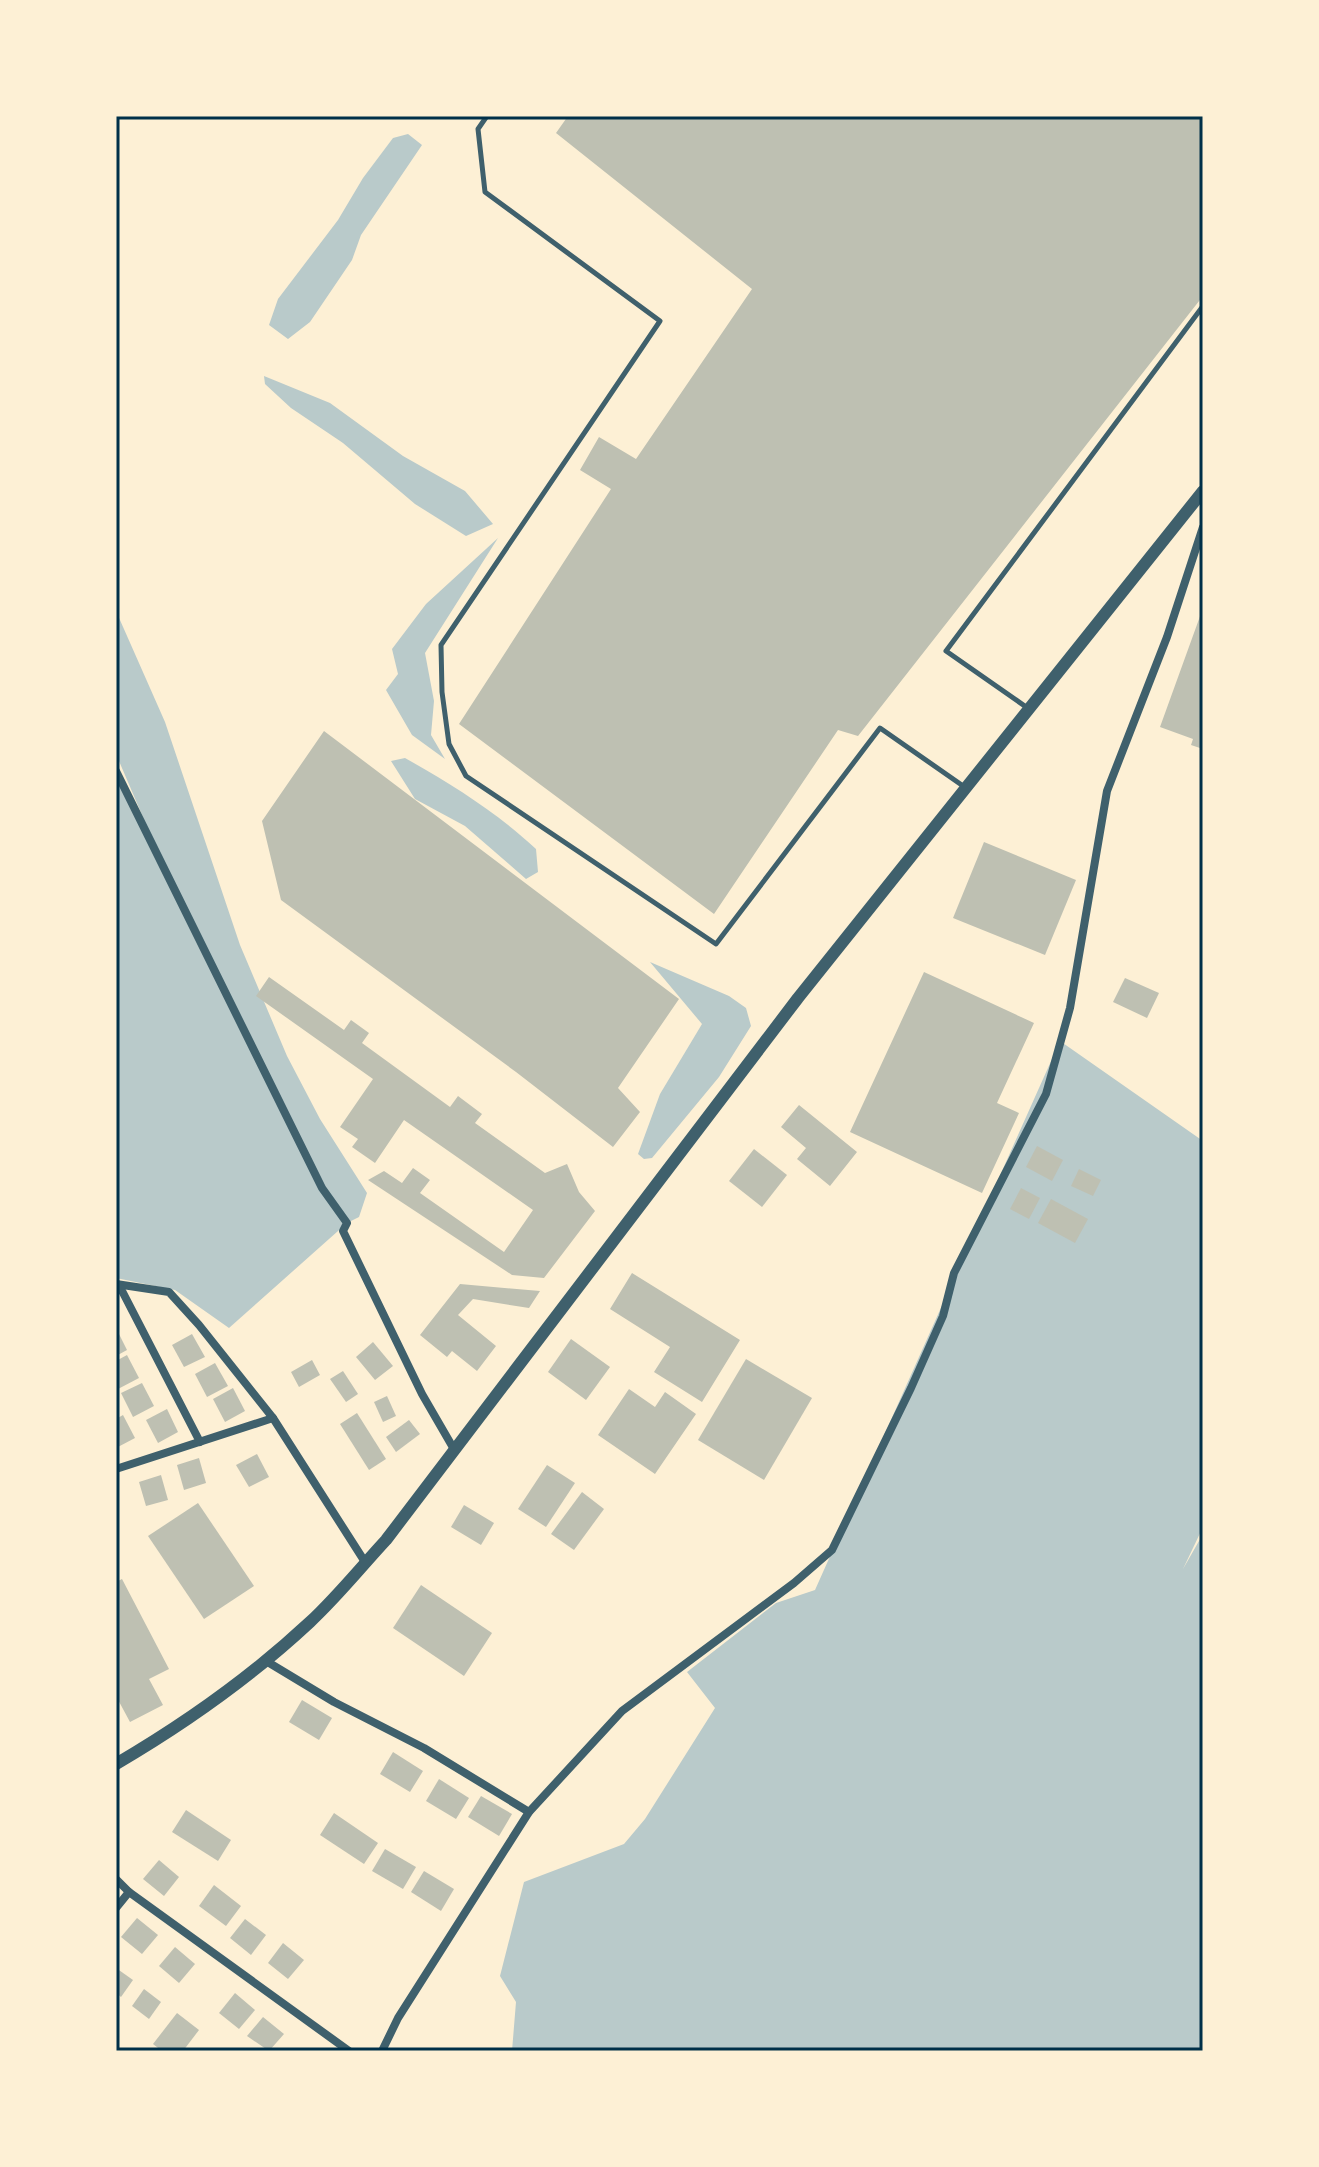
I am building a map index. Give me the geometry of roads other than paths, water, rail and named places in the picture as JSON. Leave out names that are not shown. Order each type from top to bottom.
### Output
[{"type":"street","points":[[116,1764],[175,1730],[266,1661],[313,1620],[386,1540],[798,998],[1203,491]]},
{"type":"street","points":[[382,2051],[398,2018],[529,1812],[622,1711],[794,1583],[832,1550],[943,1316],[954,1273],[1046,1094],[1070,1008],[1107,791],[1167,637],[1203,527]]},
{"type":"street","points":[[116,771],[322,1188],[347,1223],[343,1231],[422,1394],[455,1451]]},
{"type":"street","points":[[118,1284],[169,1292],[199,1325],[273,1418],[365,1562]]},
{"type":"street","points":[[118,1284],[200,1442]]},
{"type":"street","points":[[116,1469],[273,1418]]},
{"type":"street","points":[[266,1661],[334,1702],[424,1748],[529,1812]]},
{"type":"street","points":[[116,1879],[129,1892],[349,2051]]},
{"type":"street","points":[[116,1908],[129,1892]]},
{"type":"lane","points":[[487,116],[478,129],[485,192],[660,321],[441,645],[442,692],[449,744],[466,776],[716,944],[880,728],[967,789]]},
{"type":"lane","points":[[1030,710],[946,651],[1203,306]]}]
